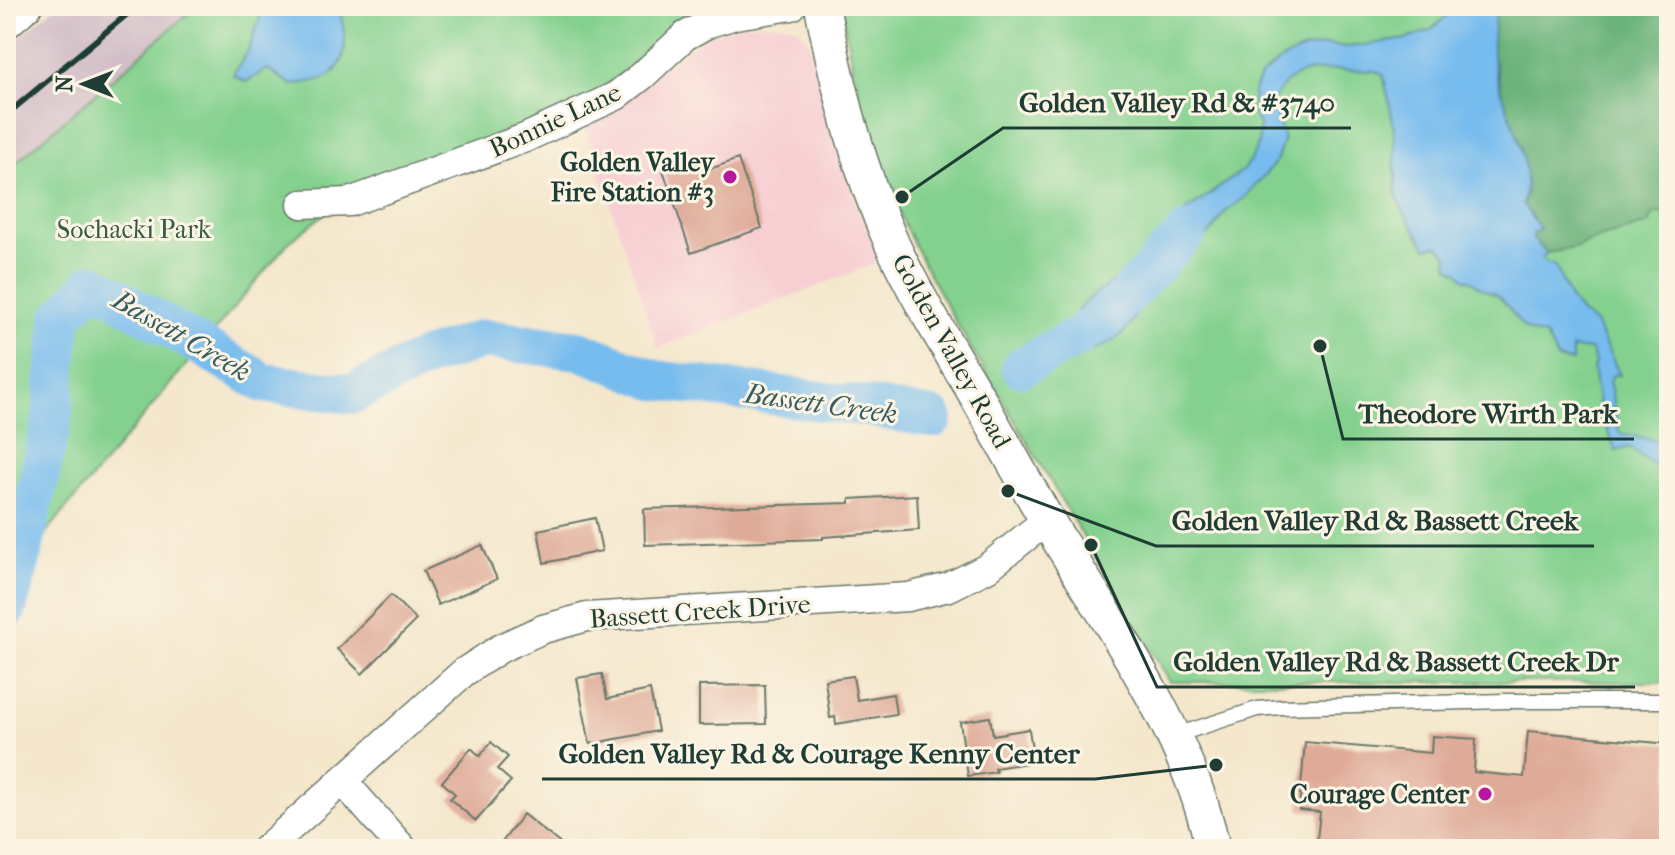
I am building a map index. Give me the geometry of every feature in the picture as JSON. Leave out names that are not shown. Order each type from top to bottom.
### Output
[{"type":"street","points":[[6,25],[28,6]]},
{"type":"street","name":"Bonnie Lane","points":[[302,204],[350,202],[525,138],[616,96],[685,36],[709,23],[735,15],[792,6]]},
{"type":"street","name":"Golden Valley Road","points":[[822,6],[835,71],[860,161],[893,245],[934,324],[1047,520],[1143,678],[1173,737],[1202,807],[1213,849]]},
{"type":"street","name":"Bassett Creek Drive","points":[[266,849],[464,672],[501,648],[543,629],[587,617],[908,597],[949,587],[987,568],[1047,520]]},
{"type":"street","points":[[342,780],[403,849]]},
{"type":"lane","points":[[1173,737],[1257,709],[1281,707],[1669,701]]},
{"type":"shaded area","points":[[56,6],[221,6],[6,189],[6,48]]},
{"type":"shaded area","points":[[773,23],[800,30],[810,43],[834,144],[864,224],[882,261],[658,348],[584,125],[709,34],[741,24]]},
{"type":"green space","name":"Sochacki Park","points":[[197,6],[709,6],[584,102],[359,186],[287,244],[6,581],[6,171]]},
{"type":"green space","points":[[842,6],[1669,6],[1669,682],[1170,682],[913,243],[888,187],[868,128],[852,67]]},
{"type":"green space","points":[[1495,6],[1669,6],[1669,212],[1654,214],[1649,224],[1574,248],[1547,253],[1533,239],[1532,233],[1540,229],[1523,204],[1526,194],[1492,52]]},
{"type":"water","points":[[264,6],[339,6],[345,44],[337,69],[321,80],[292,85],[267,69],[246,82],[233,75],[248,51]]},
{"type":"water","points":[[1458,6],[1495,6],[1494,61],[1499,86],[1522,153],[1526,187],[1523,204],[1540,230],[1533,233],[1533,239],[1547,253],[1542,258],[1544,262],[1555,265],[1569,297],[1582,314],[1595,323],[1620,375],[1613,375],[1609,382],[1620,433],[1669,443],[1669,464],[1652,464],[1629,447],[1616,451],[1600,412],[1591,350],[1572,348],[1572,362],[1557,359],[1546,336],[1523,326],[1498,296],[1449,267],[1448,256],[1438,245],[1427,248],[1403,211],[1396,193],[1394,134],[1383,74],[1375,71],[1318,70],[1288,81],[1272,102],[1284,139],[1276,162],[1246,196],[1224,213],[1201,242],[1180,251],[1157,276],[1147,265],[1168,244],[1181,215],[1242,171],[1252,158],[1260,128],[1255,116],[1253,93],[1260,76],[1281,60],[1304,49],[1407,39],[1431,30]]},
{"type":"water","points":[[1134,268],[1151,286],[1133,320],[1119,337],[1026,375],[1016,359],[1039,340],[1068,327],[1088,300]]},
{"type":"building","points":[[705,155],[710,169],[738,159],[762,228],[691,253],[663,170]]},
{"type":"building","points":[[917,495],[919,530],[823,539],[645,545],[644,509],[850,503],[850,499]]},
{"type":"building","points":[[595,518],[602,551],[544,563],[538,530]]},
{"type":"building","points":[[482,545],[497,579],[438,605],[423,571]]},
{"type":"building","points":[[391,595],[416,620],[362,674],[337,649]]},
{"type":"building","points":[[602,674],[607,699],[650,690],[658,731],[590,744],[577,678]]},
{"type":"building","points":[[853,676],[857,700],[893,694],[896,714],[836,724],[835,717],[830,718],[825,680]]},
{"type":"building","points":[[765,685],[766,724],[699,725],[699,686]]},
{"type":"building","points":[[990,717],[993,735],[1029,729],[1034,762],[968,776],[960,722]]},
{"type":"building","name":"Courage Center","points":[[1528,731],[1669,744],[1669,849],[1316,849],[1320,812],[1299,810],[1305,742],[1431,753],[1432,736],[1476,739],[1474,772],[1524,777]]},
{"type":"building","points":[[491,742],[508,757],[497,769],[511,781],[476,821],[450,799],[455,794],[442,782],[471,748],[480,756]]},
{"type":"building","points":[[523,814],[567,849],[497,849]]},
{"type":"waterway","name":"Bassett Creek","points":[[1021,367],[1076,338],[1120,303],[1187,232]]},
{"type":"waterway","name":"Bassett Creek","points":[[6,610],[52,420],[61,318],[93,283],[264,383],[352,394],[428,357],[484,339],[579,350],[655,380],[933,418]]},
{"type":"railway","points":[[6,115],[137,6]]},
{"type":"place","name":"Golden Valley Fire Station #3","points":[[730,177]]},
{"type":"place","name":"Golden Valley Rd & #3740","points":[[902,197]]},
{"type":"place","name":"Theodore Wirth Park","points":[[1320,346]]},
{"type":"place","name":"Golden Valley Rd & Bassett Creek","points":[[1008,491]]},
{"type":"place","name":"Golden Valley Rd & Bassett Creek Dr","points":[[1091,545]]},
{"type":"place","name":"Golden Valley Rd & Courage Kenny Center","points":[[1216,765]]},
{"type":"place","name":"Courage Center","points":[[1485,794]]}]
